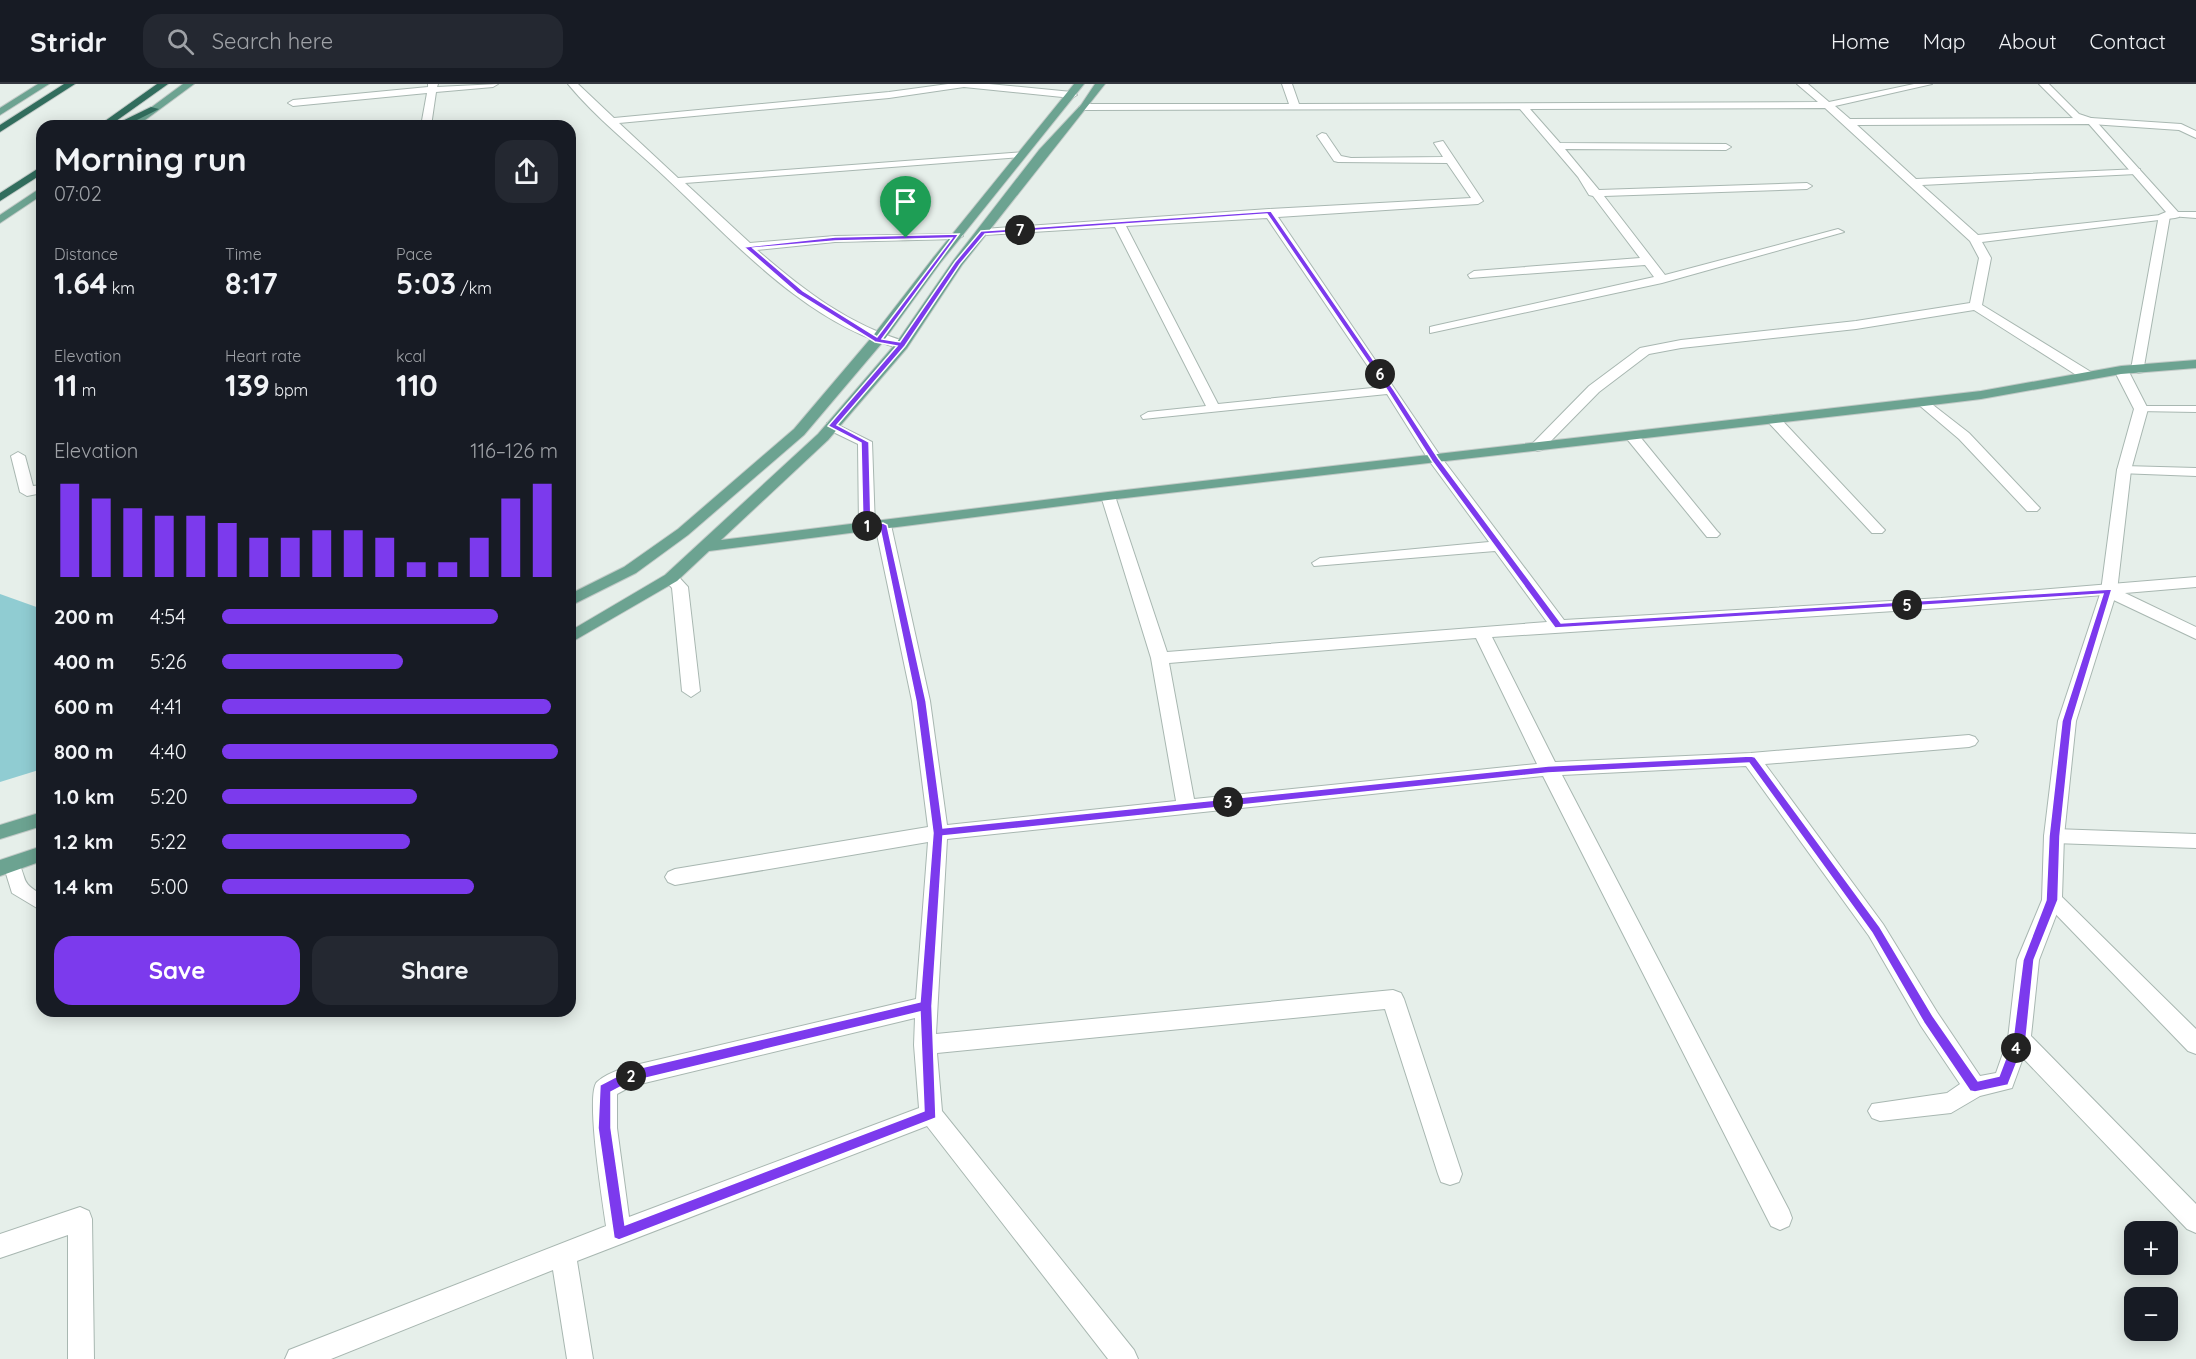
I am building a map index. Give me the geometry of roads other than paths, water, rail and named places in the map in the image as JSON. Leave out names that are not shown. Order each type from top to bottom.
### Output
[{"type":"highway","points":[[0,129],[70,84]]},
{"type":"highway","points":[[112,120],[163,84]]},
{"type":"highway","points":[[130,120],[154,109]]},
{"type":"highway","points":[[0,198],[36,173]]},
{"type":"main road","points":[[0,112],[44,84]]},
{"type":"main road","points":[[139,120],[189,84]]},
{"type":"main road","points":[[576,634],[671,578],[832,426],[902,345],[957,263],[984,232],[1043,152],[1084,107],[1100,84]]},
{"type":"main road","points":[[576,598],[630,570],[683,532],[799,432],[878,340],[1021,154],[1076,90]]},
{"type":"main road","points":[[0,220],[36,194]]},
{"type":"main road","points":[[683,532],[704,547],[1108,496],[1924,402],[1981,395],[2086,375],[2196,364]]},
{"type":"main road","points":[[0,832],[36,821]]},
{"type":"main road","points":[[5,866],[36,856]]},
{"type":"street","points":[[293,103],[434,87],[493,84]]},
{"type":"street","points":[[573,84],[748,247],[801,292],[878,340],[902,345]]},
{"type":"street","points":[[1287,84],[1294,106]]},
{"type":"street","points":[[1802,84],[1848,122],[1975,239],[1985,258],[1976,306]]},
{"type":"street","points":[[1084,107],[1521,104],[1826,105],[1927,84]]},
{"type":"street","points":[[2044,84],[2076,116],[2091,121],[2136,171],[2170,215]]},
{"type":"street","points":[[611,121],[878,96],[961,85],[1076,90]]},
{"type":"street","points":[[427,120],[434,87]]},
{"type":"street","points":[[1521,104],[1558,146],[1662,279]]},
{"type":"street","points":[[1848,122],[2091,121],[2181,127],[2196,135]]},
{"type":"street","points":[[1322,135],[1338,159],[1351,161],[1450,160]]},
{"type":"street","points":[[984,232],[1269,212],[1478,201],[1439,143]]},
{"type":"street","points":[[1558,146],[1726,147]]},
{"type":"street","points":[[676,181],[1021,154]]},
{"type":"street","points":[[1913,182],[2136,171]]},
{"type":"street","points":[[1593,193],[1806,186]]},
{"type":"street","points":[[1269,212],[1391,390],[1435,459],[1558,626]]},
{"type":"street","points":[[1880,1112],[1951,1103],[1975,1087],[2004,1081],[2019,1039],[2028,960],[2052,900],[2054,836],[2067,721],[2109,591],[2124,470],[2141,409],[2129,369],[2170,215]]},
{"type":"street","points":[[1975,239],[2170,215],[2196,215]]},
{"type":"street","points":[[1119,223],[1215,409]]},
{"type":"street","points":[[1434,330],[1662,279],[1838,232]]},
{"type":"street","points":[[748,247],[835,239],[957,236]]},
{"type":"street","points":[[1474,275],[1650,261]]},
{"type":"street","points":[[1537,447],[1594,388],[1645,351],[1681,344],[1856,324],[1976,306],[2086,375]]},
{"type":"street","points":[[1148,416],[1391,390]]},
{"type":"street","points":[[1924,402],[1964,436],[2032,508]]},
{"type":"street","points":[[1773,419],[1877,530]]},
{"type":"street","points":[[832,426],[865,442],[875,526],[921,701],[938,833],[926,1006],[926,1045],[931,1114],[1125,1359]]},
{"type":"street","points":[[1632,436],[1712,534]]},
{"type":"street","points":[[18,456],[27,492],[36,490]]},
{"type":"street","points":[[2124,470],[2196,472]]},
{"type":"street","points":[[1108,496],[1160,658],[1186,806]]},
{"type":"street","points":[[1320,563],[1499,546]]},
{"type":"street","points":[[671,578],[680,587],[691,691]]},
{"type":"street","points":[[1160,658],[1558,626],[2109,591],[2196,582]]},
{"type":"street","points":[[2109,591],[2196,634]]},
{"type":"street","points":[[1481,632],[1548,769],[1654,969],[1780,1218]]},
{"type":"street","points":[[675,877],[938,833],[1186,806],[1548,769],[1751,759],[1969,741]]},
{"type":"street","points":[[1751,759],[1876,930],[1929,1019],[1975,1087]]},
{"type":"street","points":[[2054,836],[2196,841]]},
{"type":"street","points":[[2052,900],[2196,1044]]},
{"type":"street","points":[[926,1045],[1393,999],[1450,1174]]},
{"type":"street","points":[[619,1233],[604,1128],[604,1089],[627,1077],[926,1006]]},
{"type":"street","points":[[2019,1039],[2196,1221]]},
{"type":"street","points":[[298,1359],[563,1254],[931,1114]]},
{"type":"street","points":[[0,1246],[80,1219],[81,1359]]},
{"type":"street","points":[[563,1254],[580,1359]]},
{"type":"lane","points":[[2141,409],[2196,409]]},
{"type":"lane","points":[[5,866],[18,888],[36,900]]},
{"type":"water","points":[[0,594],[36,607],[36,771],[0,782]]}]
